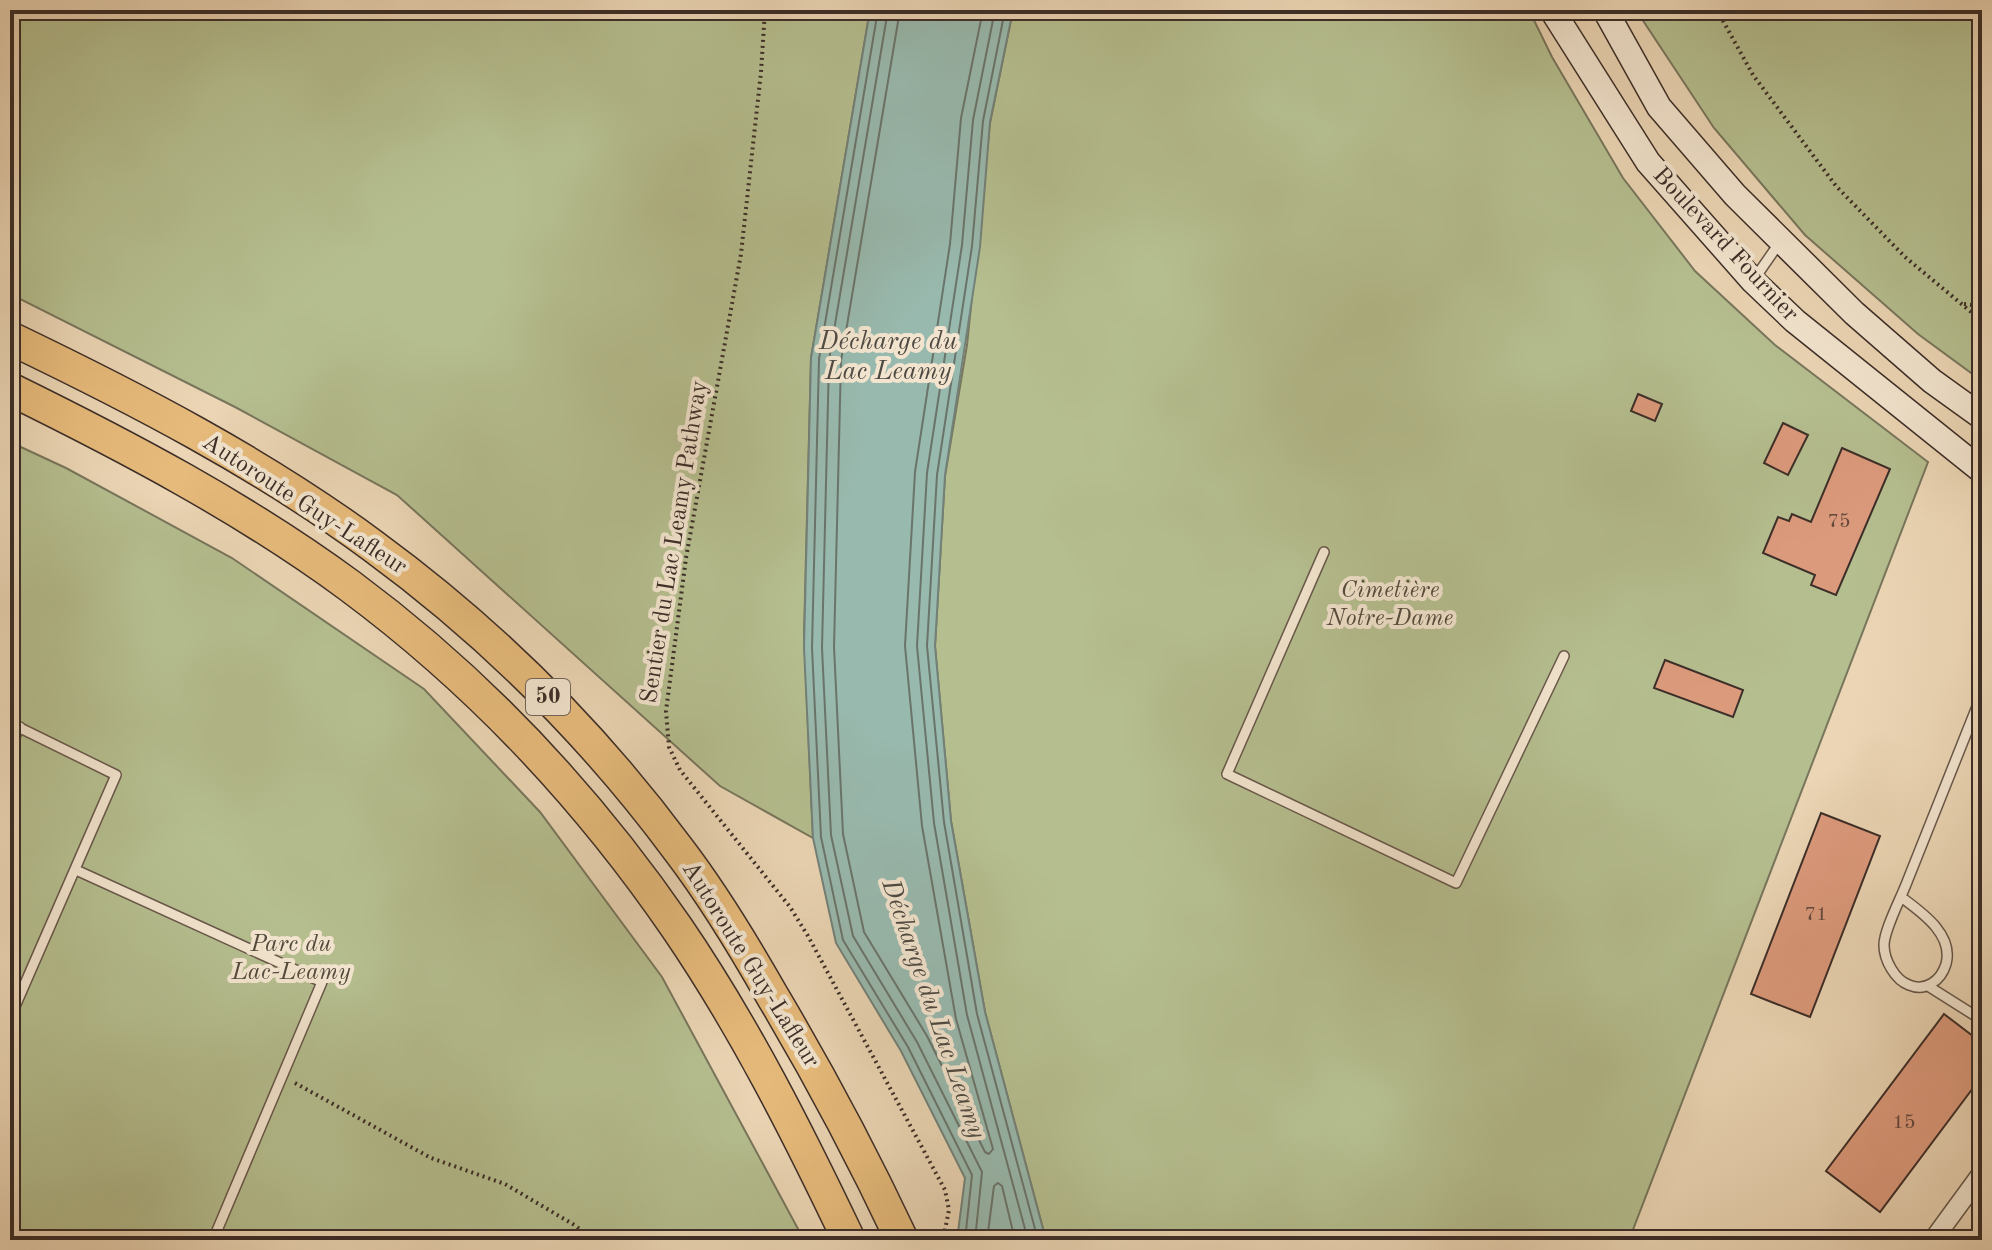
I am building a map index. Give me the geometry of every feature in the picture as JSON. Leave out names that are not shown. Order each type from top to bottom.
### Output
[{"type":"highway","name":"Autoroute Guy-Lafleur","points":[[10,338],[193,431],[333,517],[457,612],[537,685],[626,783],[719,907],[818,1075],[902,1240]]},
{"type":"highway","name":"Autoroute Guy-Lafleur","points":[[10,389],[182,478],[291,545],[404,628],[507,721],[605,831],[688,945],[772,1085],[849,1240]]},
{"type":"main road","name":"Boulevard Fournier","points":[[1552,10],[1648,162],[1753,281],[1795,321],[1982,471]]},
{"type":"main road","name":"Boulevard Fournier","points":[[1605,10],[1659,107],[1735,195],[1854,313],[1932,381],[1982,417]]},
{"type":"street","points":[[1933,1240],[1982,1173]]},
{"type":"lane","points":[[1753,281],[1780,242]]},
{"type":"lane","points":[[1324,552],[1227,774],[1456,883],[1564,656]]},
{"type":"lane","points":[[1901,897],[1938,929],[1946,946],[1946,965],[1939,977],[1918,989],[1904,984],[1896,975],[1883,943],[1901,897],[1982,694]]},
{"type":"lane","points":[[10,746],[15,725],[116,775],[10,1018]]},
{"type":"lane","points":[[76,870],[322,982],[213,1240]]},
{"type":"lane","points":[[1928,986],[1982,1020]]},
{"type":"lane","points":[[10,1231],[31,1240]]},
{"type":"path","name":"Sentier du Lac Leamy Pathway","points":[[765,10],[741,254],[686,558],[666,711],[667,739],[680,770],[790,907],[818,953],[945,1190],[949,1210],[943,1240]]},
{"type":"path","points":[[1717,10],[1753,75],[1836,186],[1905,257],[1982,321]]},
{"type":"path","points":[[1962,304],[1982,306]]},
{"type":"path","points":[[282,1077],[315,1091],[381,1132],[431,1158],[505,1184],[576,1226],[592,1240]]},
{"type":"green space","points":[[10,10],[870,10],[811,358],[804,635],[813,838],[720,786],[397,495],[235,407],[10,294]]},
{"type":"green space","name":"Cimetière Notre-Dame","points":[[1013,10],[1529,10],[1552,57],[1623,178],[1695,271],[1775,345],[1928,462],[1629,1240],[1046,1240],[985,1012],[951,821],[935,646],[945,476],[967,345],[990,123]]},
{"type":"green space","points":[[1636,10],[1982,10],[1982,381],[1918,334],[1805,235],[1714,128]]},
{"type":"green space","name":"Parc du Lac-Leamy","points":[[10,442],[66,468],[232,558],[424,689],[540,812],[662,977],[804,1240],[10,1240]]},
{"type":"water","name":"Décharge du Lac Leamy","points":[[870,10],[1013,10],[990,122],[980,247],[945,475],[935,646],[951,821],[985,1012],[1046,1240],[957,1240],[965,1178],[901,1051],[836,943],[813,838],[804,648],[811,358]]},
{"type":"building","points":[[1638,394],[1662,404],[1655,421],[1631,411]]},
{"type":"building","points":[[1783,423],[1808,435],[1788,475],[1764,463]]},
{"type":"building","points":[[1842,448],[1890,469],[1836,595],[1811,585],[1815,575],[1763,553],[1778,517],[1789,521],[1792,514],[1811,522]]},
{"type":"building","points":[[1665,660],[1743,690],[1733,717],[1654,688]]},
{"type":"building","points":[[1821,813],[1880,836],[1810,1017],[1751,994]]},
{"type":"building","points":[[1944,1014],[1982,1043],[1982,1076],[1880,1212],[1826,1171]]}]
